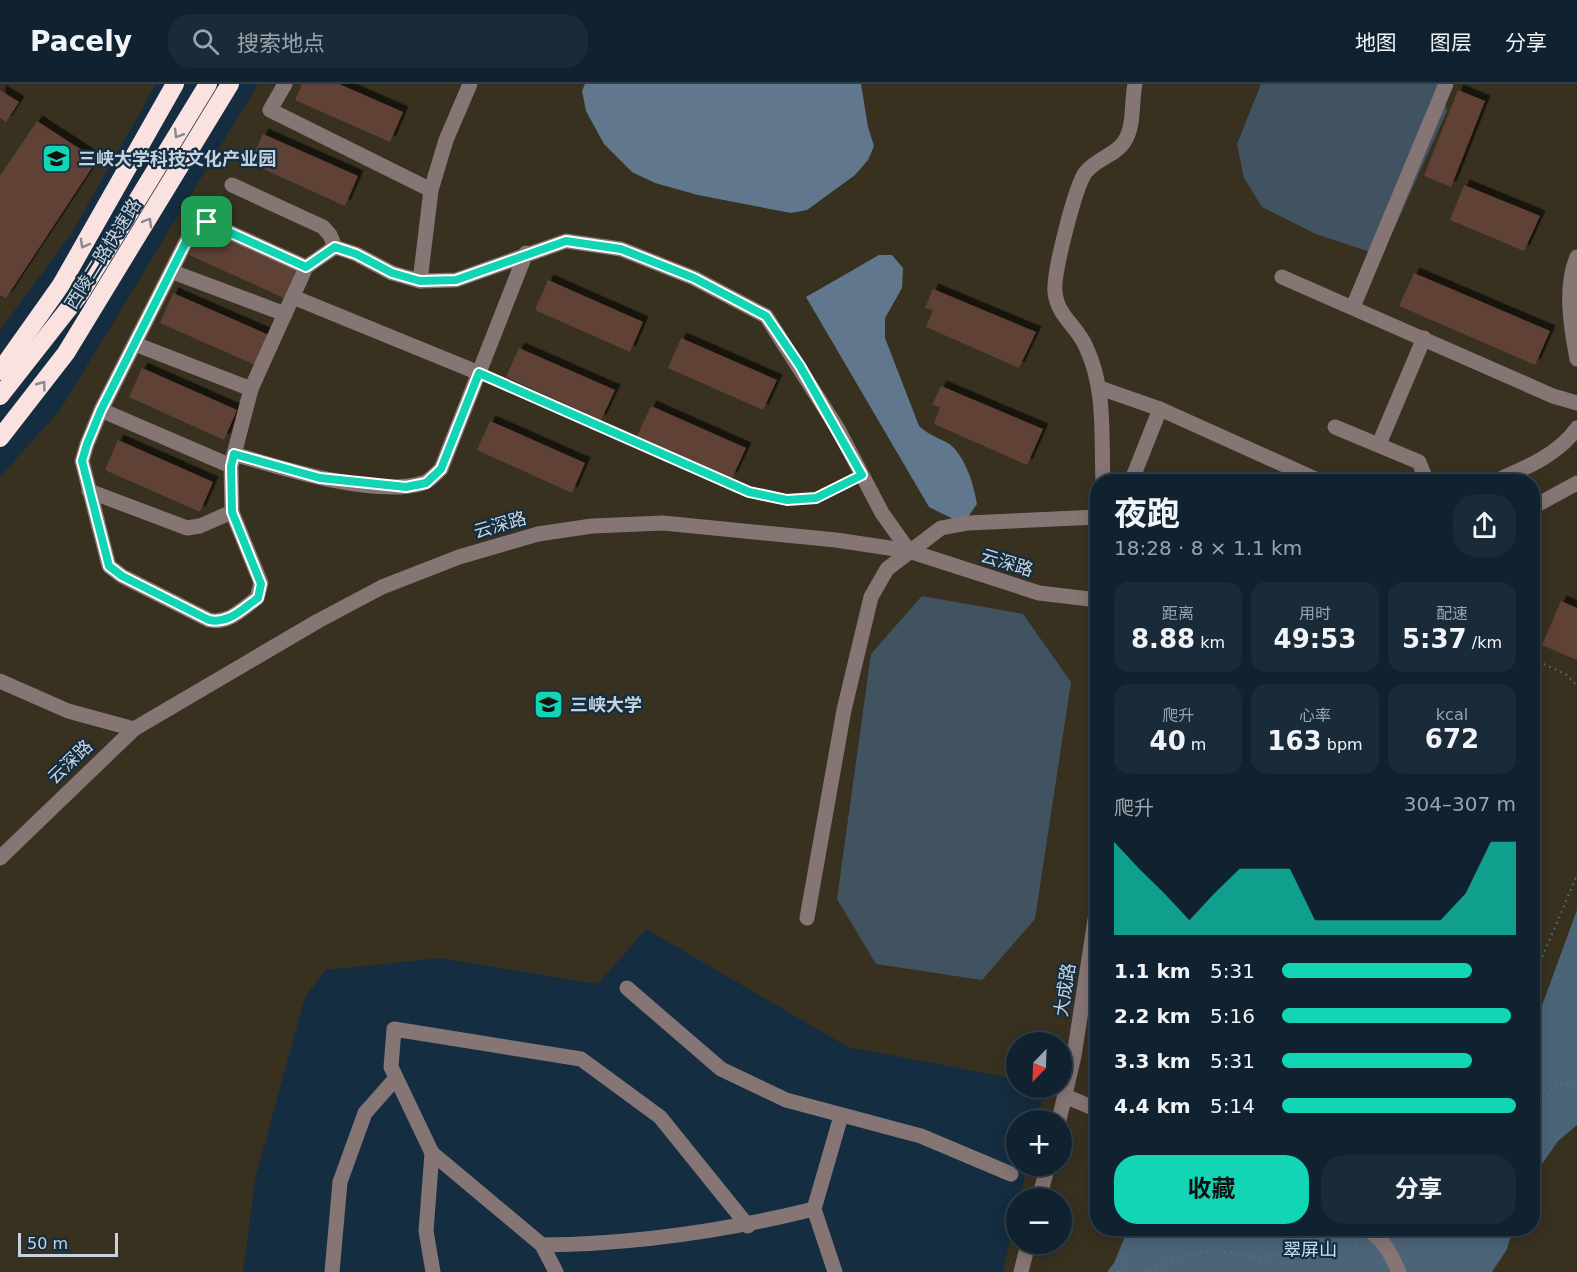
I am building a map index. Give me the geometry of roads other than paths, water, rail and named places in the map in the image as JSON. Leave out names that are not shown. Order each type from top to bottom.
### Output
[{"type":"highway","points":[[0,370],[61,285],[176,84]]},
{"type":"highway","name":"西陵二路快速路","points":[[0,396],[23,370],[80,294],[208,84]]},
{"type":"highway","name":"西陵二路快速路","points":[[3,435],[78,333],[230,84]]},
{"type":"street","points":[[285,84],[270,110],[431,190]]},
{"type":"street","points":[[420,281],[431,190],[446,140],[470,84]]},
{"type":"street","points":[[1103,474],[1100,388],[1086,345],[1060,312],[1055,292],[1061,253],[1085,174],[1100,159],[1123,143],[1131,128],[1135,84]]},
{"type":"street","points":[[1353,307],[1446,84]]},
{"type":"street","points":[[232,185],[323,227],[330,235],[335,247],[356,254],[392,273],[420,281],[456,280],[526,253],[566,241],[621,249],[694,278],[766,316],[800,366],[882,513],[909,551]]},
{"type":"street","points":[[306,267],[207,222],[200,222],[194,226],[173,272],[101,410],[82,461],[109,566],[180,605],[219,622],[229,619],[258,598],[261,584],[232,512],[233,460],[251,389],[306,267],[335,247]]},
{"type":"street","points":[[101,410],[233,460],[320,478],[406,487],[426,483],[441,469],[526,253]]},
{"type":"street","points":[[1577,257],[1572,267],[1571,282],[1572,330],[1577,359]]},
{"type":"street","points":[[173,272],[285,314]]},
{"type":"street","points":[[1282,277],[1553,396],[1577,403]]},
{"type":"street","points":[[292,297],[479,373]]},
{"type":"street","points":[[1378,444],[1424,338]]},
{"type":"street","points":[[135,344],[251,389]]},
{"type":"street","points":[[1100,388],[1160,409],[1304,474]]},
{"type":"street","points":[[1134,474],[1160,409]]},
{"type":"street","points":[[1335,427],[1419,462],[1424,474]]},
{"type":"street","points":[[1512,474],[1531,466],[1558,447],[1577,428]]},
{"type":"street","points":[[1540,503],[1577,483]]},
{"type":"street","points":[[89,491],[187,528],[200,526],[232,512]]},
{"type":"street","points":[[807,918],[844,710],[871,597],[887,568],[941,528],[963,524],[1090,518]]},
{"type":"street","name":"云深路","points":[[0,858],[134,729],[318,621],[382,588],[459,557],[538,534],[592,526],[663,523],[745,529],[909,551],[1039,593],[1090,599]]},
{"type":"street","points":[[0,681],[68,711],[134,729]]},
{"type":"street","name":"大成路","points":[[1072,1065],[1090,952]]},
{"type":"street","points":[[627,988],[721,1069],[786,1100],[921,1136],[1006,1172]]},
{"type":"street","points":[[556,1272],[542,1245],[432,1153],[391,1067],[394,1029],[581,1059],[660,1117],[748,1226]]},
{"type":"street","points":[[332,1272],[340,1182],[365,1113],[396,1078]]},
{"type":"street","points":[[1070,1098],[1090,1107]]},
{"type":"street","points":[[829,1270],[814,1209],[841,1116]]},
{"type":"street","points":[[432,1153],[426,1232],[433,1272]]},
{"type":"street","points":[[542,1245],[635,1240],[748,1226],[814,1209]]},
{"type":"street","points":[[1378,1236],[1391,1254],[1399,1272]]},
{"type":"street","points":[[1021,1272],[1026,1254]]},
{"type":"place","name":"三峡大学科技文化产业园","points":[[57,159]]},
{"type":"place","name":"三峡大学","points":[[549,705]]},
{"type":"park label","name":"翠屏山","points":[[1310,1250]]}]
